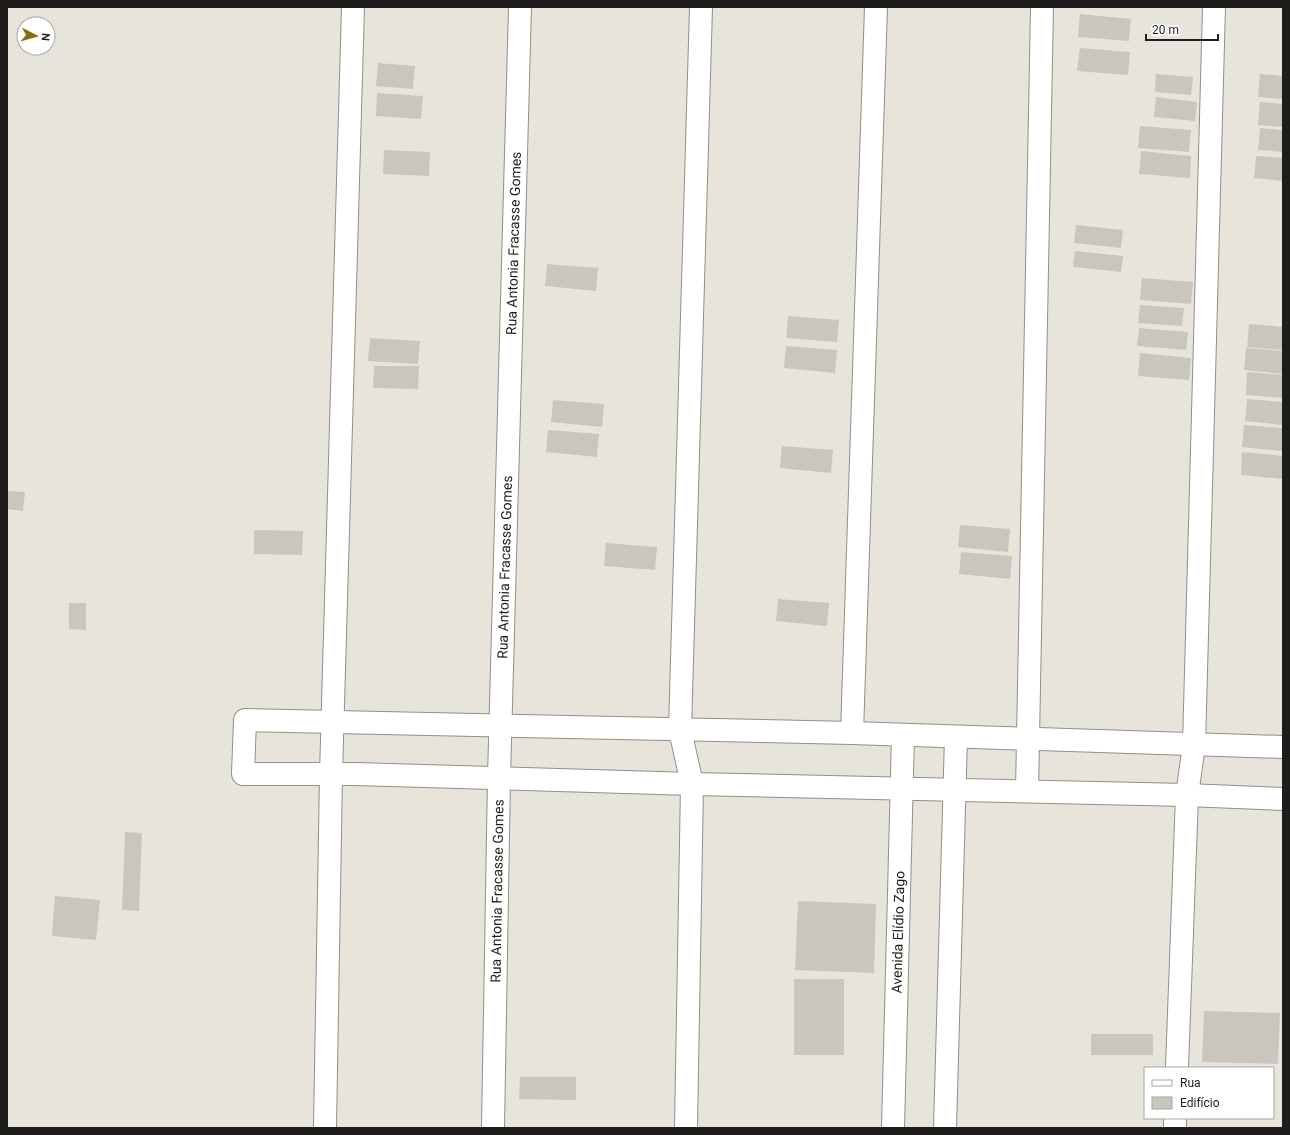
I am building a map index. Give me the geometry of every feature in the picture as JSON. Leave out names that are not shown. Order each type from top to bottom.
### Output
[{"type":"street","points":[[325,1128],[331,774],[353,7]]},
{"type":"street","name":"Rua Antonia Fracasse Gomes","points":[[493,1128],[500,725],[520,7]]},
{"type":"street","points":[[686,1128],[692,784],[680,730],[701,7]]},
{"type":"street","points":[[852,733],[876,7]]},
{"type":"street","points":[[1027,791],[1042,7]]},
{"type":"street","points":[[1177,1067],[1187,795],[1194,745],[1214,7]]},
{"type":"street","points":[[1283,747],[903,736],[852,733],[245,720],[243,774],[331,774],[499,778],[692,784],[1187,795],[1283,799]]},
{"type":"street","name":"Avenida Elídio Zago","points":[[893,1128],[903,736]]},
{"type":"street","points":[[945,1128],[953,789],[956,737]]},
{"type":"building","points":[[1080,14],[1131,19],[1129,41],[1078,37]]},
{"type":"building","points":[[1080,48],[1130,52],[1128,75],[1077,71]]},
{"type":"building","points":[[378,63],[415,66],[413,89],[376,86]]},
{"type":"building","points":[[1156,74],[1193,77],[1191,95],[1155,92]]},
{"type":"building","points":[[1260,74],[1283,76],[1283,99],[1258,97]]},
{"type":"building","points":[[377,93],[423,96],[421,119],[376,116]]},
{"type":"building","points":[[1156,97],[1197,102],[1195,121],[1154,117]]},
{"type":"building","points":[[1260,102],[1283,104],[1283,127],[1258,125]]},
{"type":"building","points":[[1140,126],[1191,130],[1189,152],[1138,148]]},
{"type":"building","points":[[1260,128],[1283,130],[1283,152],[1258,150]]},
{"type":"building","points":[[384,150],[430,152],[429,176],[383,174]]},
{"type":"building","points":[[1141,151],[1191,156],[1190,178],[1139,174]]},
{"type":"building","points":[[1256,156],[1283,158],[1283,181],[1254,178]]},
{"type":"building","points":[[1076,225],[1123,230],[1121,248],[1074,243]]},
{"type":"building","points":[[1075,251],[1123,256],[1121,272],[1073,267]]},
{"type":"building","points":[[547,264],[598,268],[596,291],[545,286]]},
{"type":"building","points":[[1142,278],[1193,282],[1191,304],[1140,300]]},
{"type":"building","points":[[1140,305],[1184,308],[1182,326],[1138,323]]},
{"type":"building","points":[[788,316],[839,320],[837,342],[786,338]]},
{"type":"building","points":[[1249,324],[1283,327],[1283,350],[1247,347]]},
{"type":"building","points":[[1139,328],[1188,332],[1186,350],[1137,346]]},
{"type":"building","points":[[370,338],[420,341],[418,364],[368,361]]},
{"type":"building","points":[[786,346],[837,350],[835,373],[784,368]]},
{"type":"building","points":[[1246,348],[1283,351],[1283,374],[1244,370]]},
{"type":"building","points":[[1140,353],[1191,358],[1189,380],[1138,376]]},
{"type":"building","points":[[374,366],[419,366],[418,389],[373,388]]},
{"type":"building","points":[[1247,372],[1283,375],[1283,398],[1246,395]]},
{"type":"building","points":[[1247,399],[1283,402],[1283,425],[1245,421]]},
{"type":"building","points":[[553,400],[604,404],[602,427],[551,422]]},
{"type":"building","points":[[1244,425],[1283,428],[1283,451],[1242,447]]},
{"type":"building","points":[[548,430],[599,434],[597,457],[546,452]]},
{"type":"building","points":[[782,446],[833,450],[831,473],[780,468]]},
{"type":"building","points":[[1242,452],[1283,456],[1283,479],[1241,475]]},
{"type":"building","points":[[8,491],[25,492],[23,511],[7,509]]},
{"type":"building","points":[[960,525],[1010,529],[1008,552],[958,547]]},
{"type":"building","points":[[254,530],[303,531],[302,555],[254,554]]},
{"type":"building","points":[[606,543],[657,547],[655,570],[604,566]]},
{"type":"building","points":[[961,552],[1012,556],[1010,579],[959,574]]},
{"type":"building","points":[[778,599],[829,603],[827,626],[776,621]]},
{"type":"building","points":[[69,603],[86,603],[86,630],[69,629]]},
{"type":"building","points":[[125,832],[142,833],[139,911],[122,910]]},
{"type":"building","points":[[55,896],[100,900],[96,940],[52,936]]},
{"type":"building","points":[[798,901],[876,904],[874,973],[795,970]]},
{"type":"building","points":[[794,979],[844,979],[844,1055],[794,1055]]},
{"type":"building","points":[[1204,1011],[1280,1013],[1278,1064],[1202,1062]]},
{"type":"building","points":[[1091,1034],[1153,1034],[1153,1055],[1091,1055]]},
{"type":"building","points":[[520,1077],[576,1077],[576,1100],[519,1099]]}]
